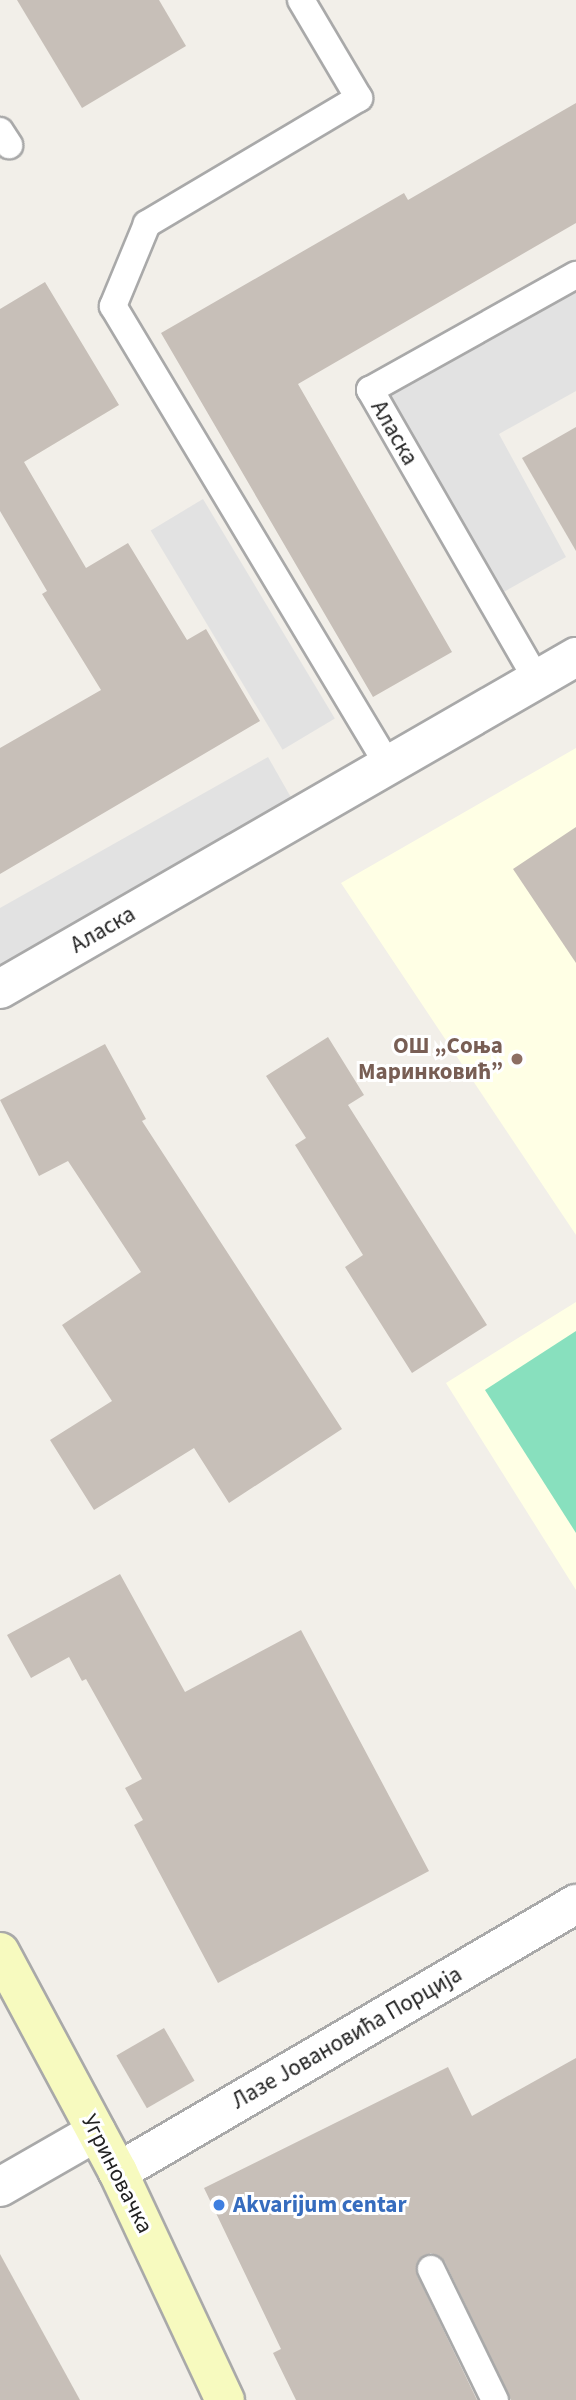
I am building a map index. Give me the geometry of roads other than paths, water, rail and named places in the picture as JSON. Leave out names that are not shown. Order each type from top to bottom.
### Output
[{"type":"main road","name":"Угриновачка","points":[[0,1952],[118,2172],[225,2400]]},
{"type":"street","name":"Аласка","points":[[0,989],[576,657]]},
{"type":"street","name":"Лазе Јовановића Порција","points":[[118,2172],[576,1904]]},
{"type":"street","points":[[0,2187],[96,2132]]},
{"type":"lane","points":[[301,0],[359,99],[147,224],[113,306],[388,765]]},
{"type":"lane","name":"Аласка","points":[[537,680],[370,390],[576,275]]},
{"type":"lane","points":[[431,2269],[495,2400]]},
{"type":"place","name":"ОШ „Соња Маринковић”","points":[[517,1059]]},
{"type":"place","name":"Akvarijum centar","points":[[219,2205]]}]
